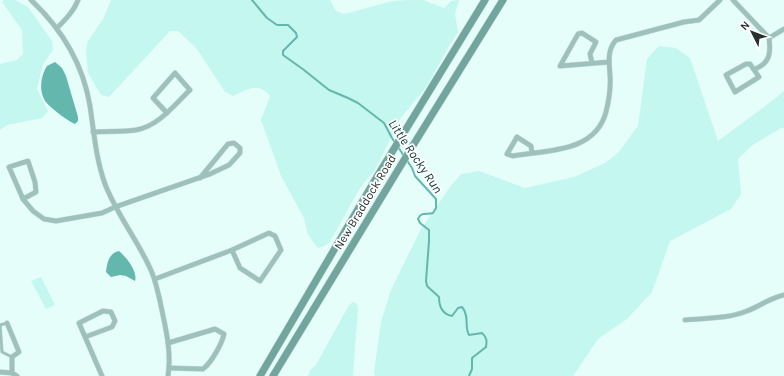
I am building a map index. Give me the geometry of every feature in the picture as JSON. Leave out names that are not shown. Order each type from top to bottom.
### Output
[{"type":"main road","name":"New Braddock Road","points":[[260,376],[378,175],[486,0]]},
{"type":"main road","name":"New Braddock Road","points":[[273,376],[503,0]]},
{"type":"street","points":[[31,0],[57,28],[72,51],[83,76],[90,106],[99,166],[115,207],[137,243],[150,267],[154,279],[168,343],[168,376]]},
{"type":"street","points":[[57,28],[78,0]]},
{"type":"street","points":[[532,153],[531,146],[517,137],[506,154],[513,156],[560,150],[583,142],[592,136],[604,119],[608,106],[611,82],[609,62],[611,46],[616,40],[684,22],[699,20],[720,0]]},
{"type":"street","points":[[733,0],[768,38],[770,48],[769,54],[762,66],[755,69]]},
{"type":"street","points":[[768,38],[784,29]]},
{"type":"street","points":[[592,63],[590,54],[596,42],[582,32],[578,34],[560,66],[609,62]]},
{"type":"street","points":[[746,64],[750,64],[755,69],[759,77],[735,92],[726,76],[746,64]]},
{"type":"street","points":[[93,132],[137,130],[151,124],[167,113],[190,90],[175,73],[153,98],[167,113]]},
{"type":"street","points":[[23,199],[36,192],[35,182],[28,161],[9,167],[23,199],[33,211],[44,219],[56,221],[102,213],[115,207],[200,178],[229,164],[240,153],[240,148],[234,143],[228,144],[200,178]]},
{"type":"street","points":[[154,279],[232,250],[269,233],[275,236],[281,250],[260,281],[240,268],[232,250]]},
{"type":"street","points":[[685,320],[737,315],[784,295]]},
{"type":"street","points":[[85,337],[112,327],[115,321],[111,312],[103,311],[79,322],[85,337],[102,376]]},
{"type":"street","points":[[7,323],[19,352],[12,357],[12,373]]},
{"type":"street","points":[[168,343],[215,329],[224,334],[223,339],[208,366],[203,369],[169,368]]},
{"type":"street","points":[[0,372],[12,373],[17,376]]},
{"type":"lane","points":[[7,323],[0,326],[2,352],[12,357]]},
{"type":"shaded area","points":[[4,0],[15,0],[28,7],[52,41],[53,50],[43,64],[37,89],[48,111],[42,118],[7,125],[0,130],[0,64],[17,60],[23,54],[22,30],[2,2]]},
{"type":"shaded area","points":[[111,0],[330,0],[336,11],[344,14],[393,1],[423,0],[444,8],[451,1],[459,0],[455,14],[458,32],[427,86],[400,119],[374,172],[358,192],[331,239],[326,245],[318,248],[308,235],[304,218],[281,176],[261,120],[270,96],[266,91],[252,88],[233,96],[225,92],[197,49],[178,31],[170,31],[109,97],[101,95],[88,73],[86,50],[88,41],[103,19]]},
{"type":"shaded area","points":[[659,46],[676,48],[690,58],[718,141],[784,91],[784,128],[781,128],[751,146],[738,159],[741,194],[731,209],[670,241],[652,292],[627,319],[598,339],[573,376],[375,376],[374,372],[381,322],[391,290],[421,229],[450,187],[461,174],[479,171],[525,188],[574,177],[605,163],[618,153],[638,126],[647,59]]},
{"type":"shaded area","points":[[55,62],[62,68],[66,76],[78,117],[78,121],[75,124],[53,109],[42,95],[41,82],[43,74],[47,66]]},
{"type":"shaded area","points":[[119,251],[128,260],[133,269],[135,273],[135,281],[126,276],[120,275],[111,277],[106,272],[111,256]]},
{"type":"shaded area","points":[[41,277],[55,305],[46,309],[31,281]]},
{"type":"shaded area","points":[[353,302],[357,304],[358,308],[353,376],[308,376],[310,370],[316,365],[349,305]]},
{"type":"waterway","name":"Little Rocky Run","points":[[252,0],[267,18],[277,25],[288,25],[296,33],[297,37],[283,51],[283,55],[329,90],[358,103],[384,123],[412,168],[415,176],[436,199],[436,208],[433,213],[422,214],[418,219],[420,223],[429,230],[426,281],[427,286],[439,297],[440,306],[443,311],[452,316],[458,308],[462,307],[466,314],[469,335],[482,333],[486,338],[486,347],[472,358],[472,369],[469,376]]}]
